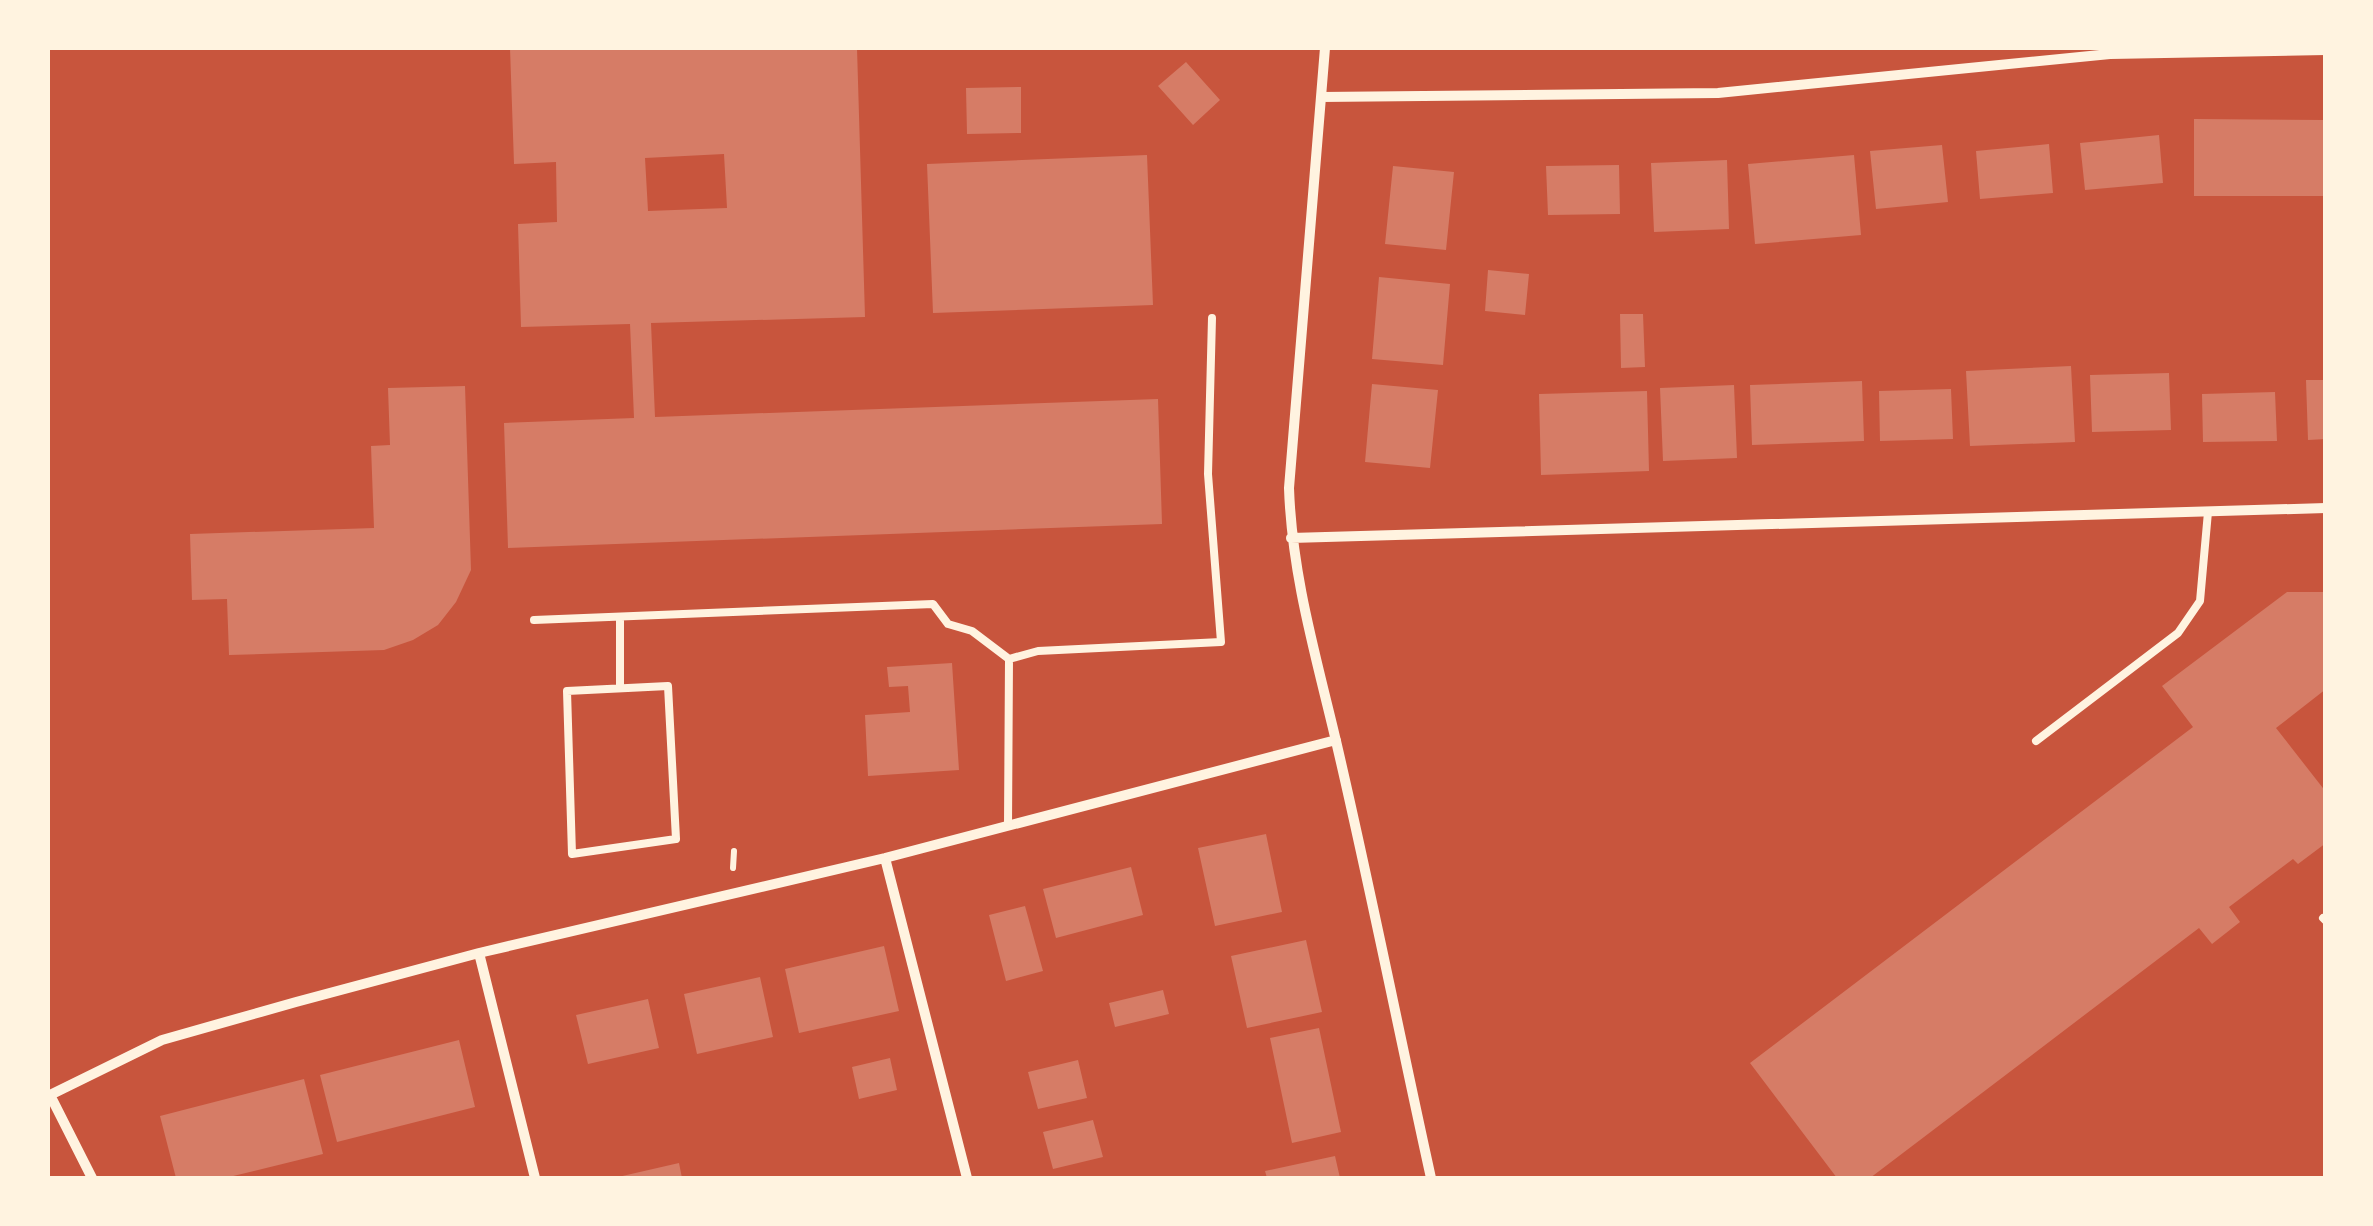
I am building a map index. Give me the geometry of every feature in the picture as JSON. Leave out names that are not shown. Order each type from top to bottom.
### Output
[{"type":"street","points":[[1325,48],[1289,488],[1291,538],[1304,618],[1336,740],[1431,1178]]},
{"type":"street","points":[[1322,97],[1718,93],[2110,54],[2326,50]]},
{"type":"street","points":[[1291,538],[2326,508]]},
{"type":"street","points":[[92,1178],[49,1095],[162,1040],[479,953],[885,858],[1336,740]]},
{"type":"street","points":[[885,858],[967,1178]]},
{"type":"street","points":[[479,953],[536,1178]]},
{"type":"lane","points":[[1009,659],[1038,651],[1221,642],[1208,474],[1212,318]]},
{"type":"lane","points":[[2036,740],[2178,633],[2200,601],[2208,512]]},
{"type":"lane","points":[[534,620],[934,604],[948,624],[972,631],[1009,659]]},
{"type":"lane","points":[[620,616],[620,688]]},
{"type":"lane","points":[[1008,826],[1009,659]]},
{"type":"lane","points":[[668,686],[676,839],[572,854],[567,691],[620,688],[668,686]]},
{"type":"building","points":[[510,48],[857,48],[865,317],[651,323],[655,417],[1158,399],[1162,524],[508,548],[504,423],[634,418],[630,324],[521,327],[518,224],[557,222],[556,162],[514,164]],"holes":[[[724,154],[727,208],[648,211],[645,158]]]},
{"type":"building","points":[[1186,62],[1220,100],[1193,125],[1158,86]]},
{"type":"building","points":[[1021,87],[1021,133],[967,134],[966,88]]},
{"type":"building","points":[[2194,119],[2326,120],[2326,196],[2194,196]]},
{"type":"building","points":[[2159,135],[2163,183],[2085,190],[2080,143]]},
{"type":"building","points":[[2049,144],[2053,193],[1980,199],[1976,151]]},
{"type":"building","points":[[1942,145],[1948,202],[1876,209],[1870,151]]},
{"type":"building","points":[[1147,155],[1153,305],[933,313],[927,164]]},
{"type":"building","points":[[1854,155],[1861,235],[1755,244],[1748,164]]},
{"type":"building","points":[[1727,160],[1729,229],[1654,232],[1651,163]]},
{"type":"building","points":[[1619,165],[1620,214],[1548,215],[1546,166]]},
{"type":"building","points":[[1393,166],[1454,172],[1446,250],[1385,244]]},
{"type":"building","points":[[1488,270],[1529,274],[1525,315],[1485,311]]},
{"type":"building","points":[[1379,277],[1450,284],[1443,365],[1372,359]]},
{"type":"building","points":[[1620,314],[1643,314],[1645,367],[1621,368]]},
{"type":"building","points":[[2071,366],[2075,442],[1970,446],[1966,371]]},
{"type":"building","points":[[2169,373],[2171,430],[2092,432],[2090,375]]},
{"type":"building","points":[[2306,380],[2326,380],[2326,439],[2308,440]]},
{"type":"building","points":[[1862,381],[1864,441],[1752,445],[1750,385]]},
{"type":"building","points":[[1372,384],[1438,390],[1430,468],[1365,462]]},
{"type":"building","points":[[1734,385],[1737,458],[1663,461],[1660,388]]},
{"type":"building","points":[[465,386],[471,570],[456,602],[438,625],[413,640],[384,650],[229,655],[227,599],[192,600],[190,534],[374,528],[371,446],[390,445],[388,388]]},
{"type":"building","points":[[1951,389],[1953,439],[1880,441],[1879,391]]},
{"type":"building","points":[[1647,391],[1649,471],[1541,475],[1539,394]]},
{"type":"building","points":[[2275,392],[2277,441],[2203,442],[2202,394]]},
{"type":"building","points":[[2287,592],[2326,592],[2326,689],[2276,728],[2326,792],[2326,843],[2298,864],[2293,859],[2229,907],[2240,922],[2212,944],[2199,928],[1870,1178],[1837,1178],[1750,1063],[2193,727],[2162,686]]},
{"type":"building","points":[[952,663],[959,770],[868,776],[865,715],[910,712],[908,686],[889,687],[887,667]]},
{"type":"building","points":[[1266,834],[1282,912],[1215,926],[1198,848]]},
{"type":"building","points":[[1131,867],[1143,915],[1056,938],[1043,889]]},
{"type":"building","points":[[1025,906],[1043,971],[1006,981],[989,915]]},
{"type":"building","points":[[1306,940],[1322,1012],[1247,1028],[1231,956]]},
{"type":"building","points":[[884,946],[899,1011],[799,1033],[785,969]]},
{"type":"building","points":[[760,977],[773,1037],[697,1054],[684,994]]},
{"type":"building","points":[[1163,990],[1169,1014],[1115,1027],[1109,1003]]},
{"type":"building","points":[[648,999],[659,1048],[588,1064],[576,1015]]},
{"type":"building","points":[[1319,1028],[1341,1132],[1292,1143],[1270,1038]]},
{"type":"building","points":[[459,1040],[475,1107],[337,1142],[320,1075]]},
{"type":"building","points":[[890,1058],[897,1090],[859,1099],[852,1067]]},
{"type":"building","points":[[1078,1060],[1087,1098],[1038,1109],[1028,1072]]},
{"type":"building","points":[[304,1079],[323,1154],[225,1178],[176,1178],[160,1116]]},
{"type":"building","points":[[1093,1120],[1103,1157],[1053,1169],[1043,1132]]},
{"type":"building","points":[[1335,1156],[1340,1178],[1267,1178],[1265,1171]]},
{"type":"building","points":[[679,1163],[682,1178],[618,1177]]}]
